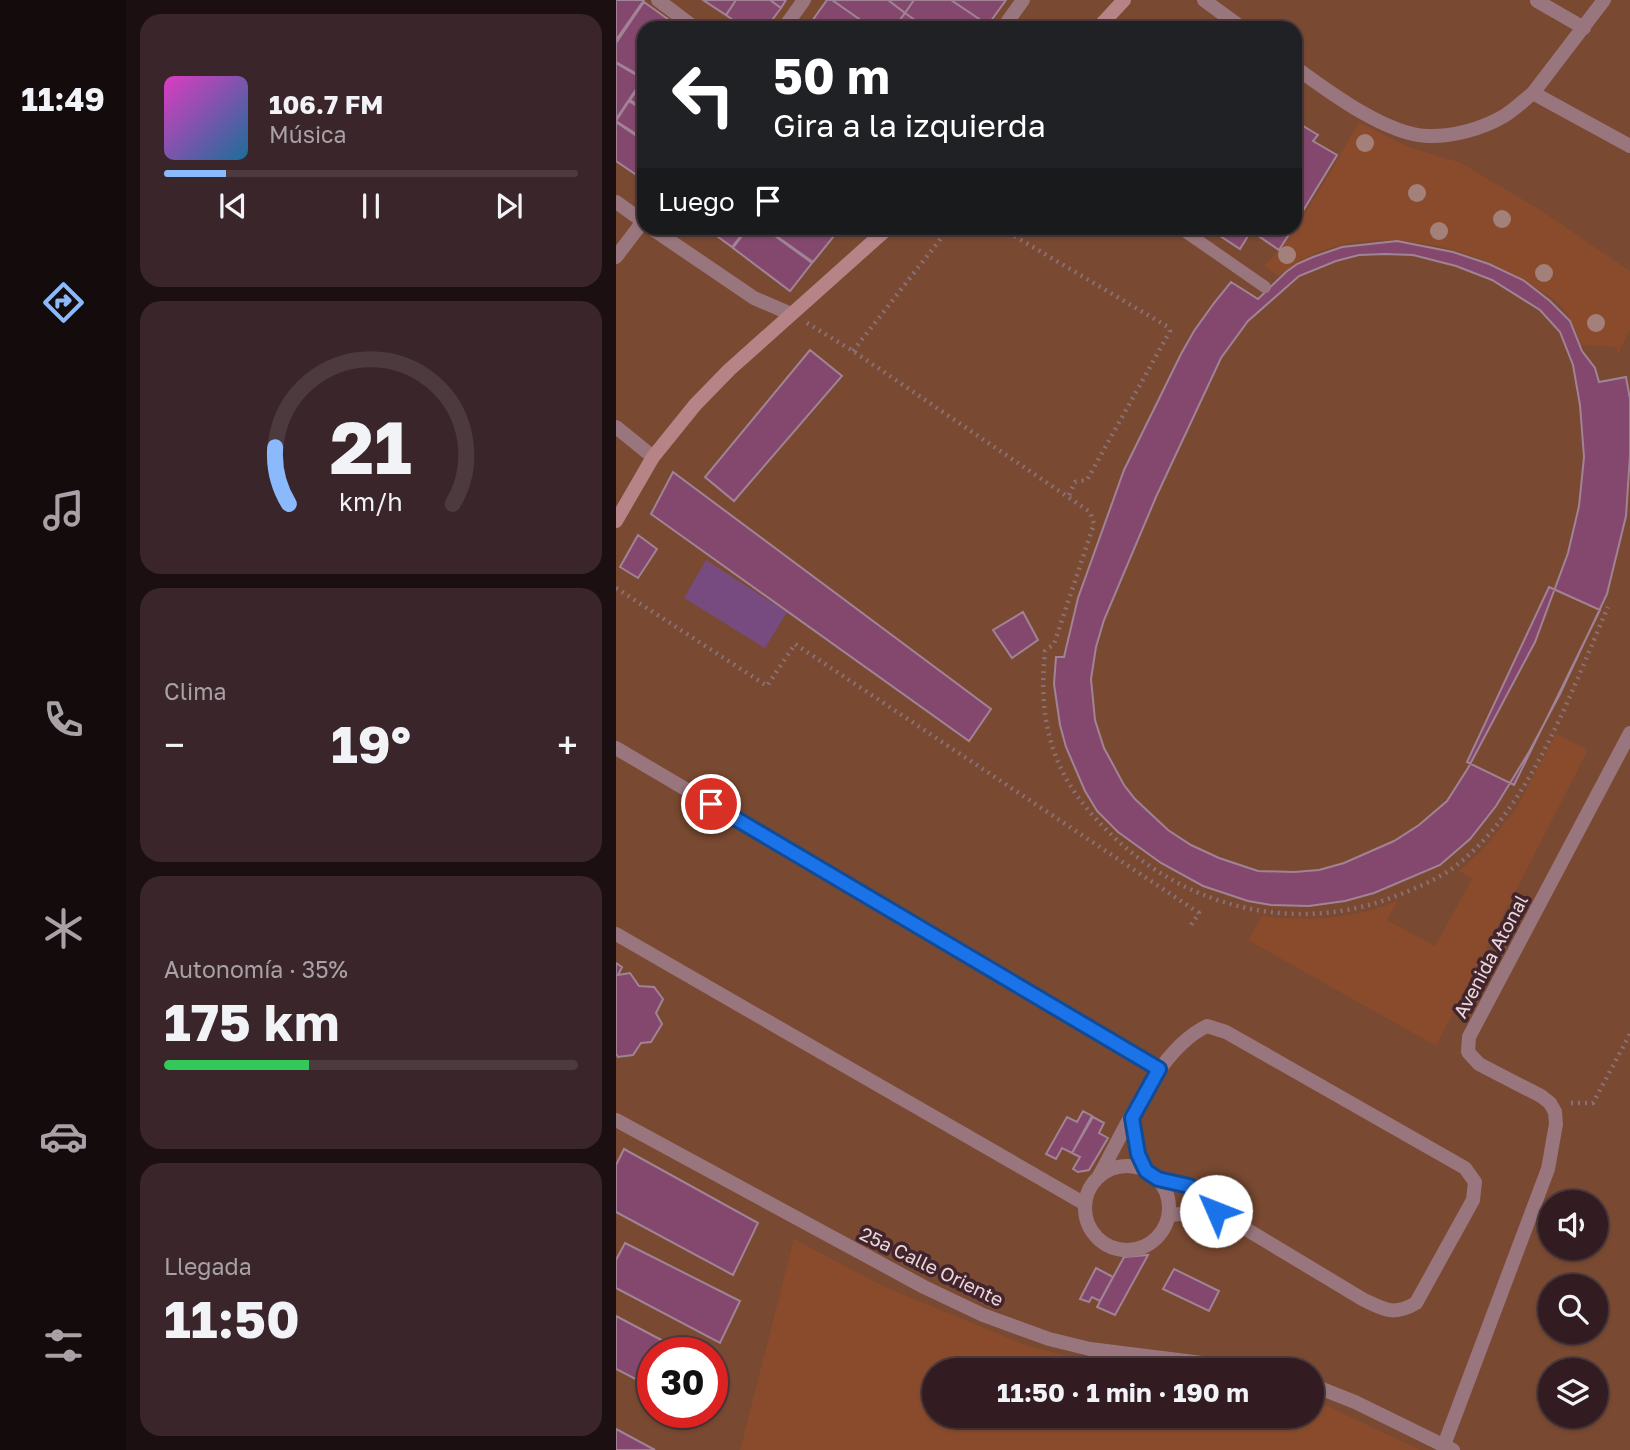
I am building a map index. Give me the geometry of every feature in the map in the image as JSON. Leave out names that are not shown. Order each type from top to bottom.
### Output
[{"type":"main road","points":[[1104,21],[1124,0]]},
{"type":"main road","points":[[616,521],[653,457],[695,405],[729,370],[880,235]]},
{"type":"street","points":[[658,0],[686,21]]},
{"type":"street","points":[[789,21],[804,0]]},
{"type":"street","points":[[1008,21],[1023,0]]},
{"type":"street","points":[[1204,0],[1232,21]]},
{"type":"street","points":[[1302,72],[1340,100],[1394,127],[1426,136],[1466,132],[1504,116],[1534,93],[1604,0]]},
{"type":"street","points":[[1538,1],[1584,28]]},
{"type":"street","points":[[1534,93],[1630,146]]},
{"type":"street","points":[[616,202],[637,217]]},
{"type":"street","points":[[616,257],[637,232]]},
{"type":"street","points":[[662,235],[754,298],[791,314]]},
{"type":"street","points":[[616,428],[653,457]]},
{"type":"street","name":"Avenida Atonal","points":[[1555,1112],[1541,1096],[1479,1064],[1468,1052],[1469,1037],[1630,733]]},
{"type":"street","points":[[616,748],[1159,1069]]},
{"type":"street","points":[[616,934],[1085,1204]]},
{"type":"street","points":[[1099,1177],[1113,1168],[1130,1166],[1152,1175],[1189,1186],[1216,1211],[1364,1300],[1383,1309],[1401,1312],[1416,1303],[1473,1200],[1475,1182],[1465,1168],[1226,1032],[1207,1026],[1189,1034],[1159,1069],[1090,1189],[1085,1204],[1091,1229],[1099,1239],[1122,1250],[1147,1245],[1165,1227],[1169,1215],[1165,1190],[1152,1175],[1134,1140],[1132,1118]]},
{"type":"street","points":[[1324,1389],[1449,1448],[1548,1169],[1555,1137],[1555,1112]]},
{"type":"street","name":"25a Calle Oriente","points":[[616,1120],[923,1287],[983,1315],[1049,1339],[1090,1349],[1162,1358]]},
{"type":"street","points":[[1169,1215],[1216,1211]]},
{"type":"lane","points":[[1190,235],[1265,287]]},
{"type":"path","points":[[853,351],[944,235]]},
{"type":"path","points":[[1013,235],[1168,327],[1170,331],[1087,480],[1075,482],[1068,497]]},
{"type":"path","points":[[791,314],[853,351],[1090,512],[1094,524],[1054,644],[1045,651],[1042,687],[1044,713],[1052,747],[1077,796],[1097,821],[1129,851],[1188,889],[1224,903],[1257,912],[1304,914],[1355,910],[1422,886],[1451,869],[1478,847],[1513,804],[1539,758],[1608,607]]},
{"type":"path","points":[[616,588],[767,686],[795,644],[1199,913],[1191,925]]},
{"type":"path","points":[[1555,1112],[1567,1102],[1593,1103],[1630,1034]]},
{"type":"shaded area","points":[[616,0],[1630,0],[1630,1450],[616,1450]]},
{"type":"shaded area","points":[[1359,122],[1408,147],[1459,162],[1539,209],[1630,271],[1630,330],[1618,353],[1616,347],[1581,345],[1573,323],[1565,311],[1536,288],[1503,269],[1439,246],[1405,241],[1371,241],[1338,246],[1307,258],[1279,276],[1264,266],[1290,235],[1302,235],[1302,218]]},
{"type":"shaded area","points":[[706,560],[787,612],[765,648],[684,598]]},
{"type":"shaded area","points":[[1556,734],[1588,750],[1436,1046],[1248,940],[1262,916],[1296,918],[1348,915],[1382,907],[1398,900],[1387,920],[1435,946],[1472,879],[1459,871],[1483,849],[1516,809]]},
{"type":"shaded area","points":[[794,1239],[885,1287],[1025,1345],[1075,1358],[922,1358],[922,1428],[1324,1428],[1324,1404],[1420,1450],[740,1450]]},
{"type":"building","points":[[616,0],[644,0],[616,40]]},
{"type":"building","points":[[703,0],[736,0],[726,15]]},
{"type":"building","points":[[736,0],[770,0],[781,8],[771,21],[734,21],[726,15]]},
{"type":"building","points":[[770,0],[786,0],[781,8]]},
{"type":"building","points":[[827,0],[832,0],[862,21],[812,21]]},
{"type":"building","points":[[832,0],[888,0],[905,13],[899,21],[862,21]]},
{"type":"building","points":[[888,0],[914,0],[905,13]]},
{"type":"building","points":[[914,0],[951,0],[982,21],[916,21],[905,13]]},
{"type":"building","points":[[951,0],[1006,0],[991,21],[982,21]]},
{"type":"building","points":[[644,2],[670,21],[637,21],[637,74],[616,62],[616,43]]},
{"type":"building","points":[[905,13],[916,21],[899,21]]},
{"type":"building","points":[[616,63],[637,75],[637,88],[616,119]]},
{"type":"building","points":[[637,90],[637,104],[630,100]]},
{"type":"building","points":[[629,101],[637,106],[637,134],[616,121]]},
{"type":"building","points":[[616,122],[637,136],[637,175],[616,161]]},
{"type":"building","points":[[1302,125],[1318,135],[1313,141],[1337,155],[1302,212]]},
{"type":"building","points":[[716,235],[741,235],[732,247]]},
{"type":"building","points":[[743,235],[774,235],[812,263],[790,291],[733,248]]},
{"type":"building","points":[[775,235],[834,236],[813,262]]},
{"type":"building","points":[[1219,235],[1249,235],[1240,249]]},
{"type":"building","points":[[1257,235],[1289,235],[1279,250]]},
{"type":"building","points":[[1397,241],[1453,252],[1489,264],[1523,280],[1550,301],[1570,321],[1582,351],[1595,368],[1599,382],[1626,377],[1630,399],[1630,455],[1626,516],[1607,594],[1560,694],[1496,806],[1470,839],[1440,865],[1374,893],[1345,901],[1309,906],[1271,905],[1248,901],[1203,886],[1161,863],[1118,832],[1097,811],[1066,747],[1060,725],[1054,684],[1056,657],[1064,657],[1078,598],[1124,470],[1194,331],[1231,282],[1258,299],[1297,264],[1342,247]],"holes":[[[1359,255],[1413,255],[1456,266],[1492,280],[1540,310],[1560,332],[1573,365],[1580,405],[1584,457],[1579,506],[1568,553],[1535,642],[1468,768],[1447,801],[1419,825],[1394,841],[1344,863],[1319,870],[1258,871],[1191,845],[1168,830],[1124,785],[1104,748],[1095,720],[1091,679],[1096,647],[1104,620],[1156,497],[1221,358],[1248,321],[1299,276],[1336,261]]]},
{"type":"building","points":[[810,350],[842,376],[734,501],[705,477]]},
{"type":"building","points":[[673,472],[991,709],[969,741],[651,514]]},
{"type":"building","points":[[638,535],[657,549],[638,578],[620,567]]},
{"type":"building","points":[[1549,587],[1600,610],[1514,785],[1467,762]]},
{"type":"building","points":[[1023,612],[1038,640],[1012,658],[993,630]]},
{"type":"building","points":[[616,963],[622,967],[618,975],[630,973],[639,986],[654,987],[663,999],[656,1013],[662,1024],[651,1042],[641,1043],[633,1055],[618,1057],[616,1054]]},
{"type":"building","points":[[1083,1111],[1092,1116],[1072,1153],[1062,1148],[1056,1159],[1046,1154],[1067,1117],[1077,1122]]},
{"type":"building","points":[[1093,1117],[1104,1123],[1099,1133],[1108,1138],[1089,1170],[1078,1172],[1073,1169],[1080,1157],[1072,1153]]},
{"type":"building","points":[[624,1149],[758,1223],[733,1275],[616,1212],[616,1165]]},
{"type":"building","points":[[625,1243],[740,1301],[723,1337],[709,1337],[616,1288],[616,1260]]},
{"type":"building","points":[[1148,1255],[1115,1315],[1097,1307],[1124,1257]]},
{"type":"building","points":[[1096,1268],[1113,1277],[1100,1301],[1092,1297],[1089,1302],[1080,1299]]},
{"type":"building","points":[[1174,1269],[1219,1291],[1209,1311],[1163,1289]]},
{"type":"building","points":[[616,1316],[656,1337],[637,1337],[637,1380],[616,1369]]},
{"type":"building","points":[[616,1429],[655,1450],[616,1450]]},
{"type":"route","points":[[711,804],[1159,1069],[1132,1118],[1138,1154],[1146,1171],[1158,1179],[1189,1186],[1216,1211]]}]
